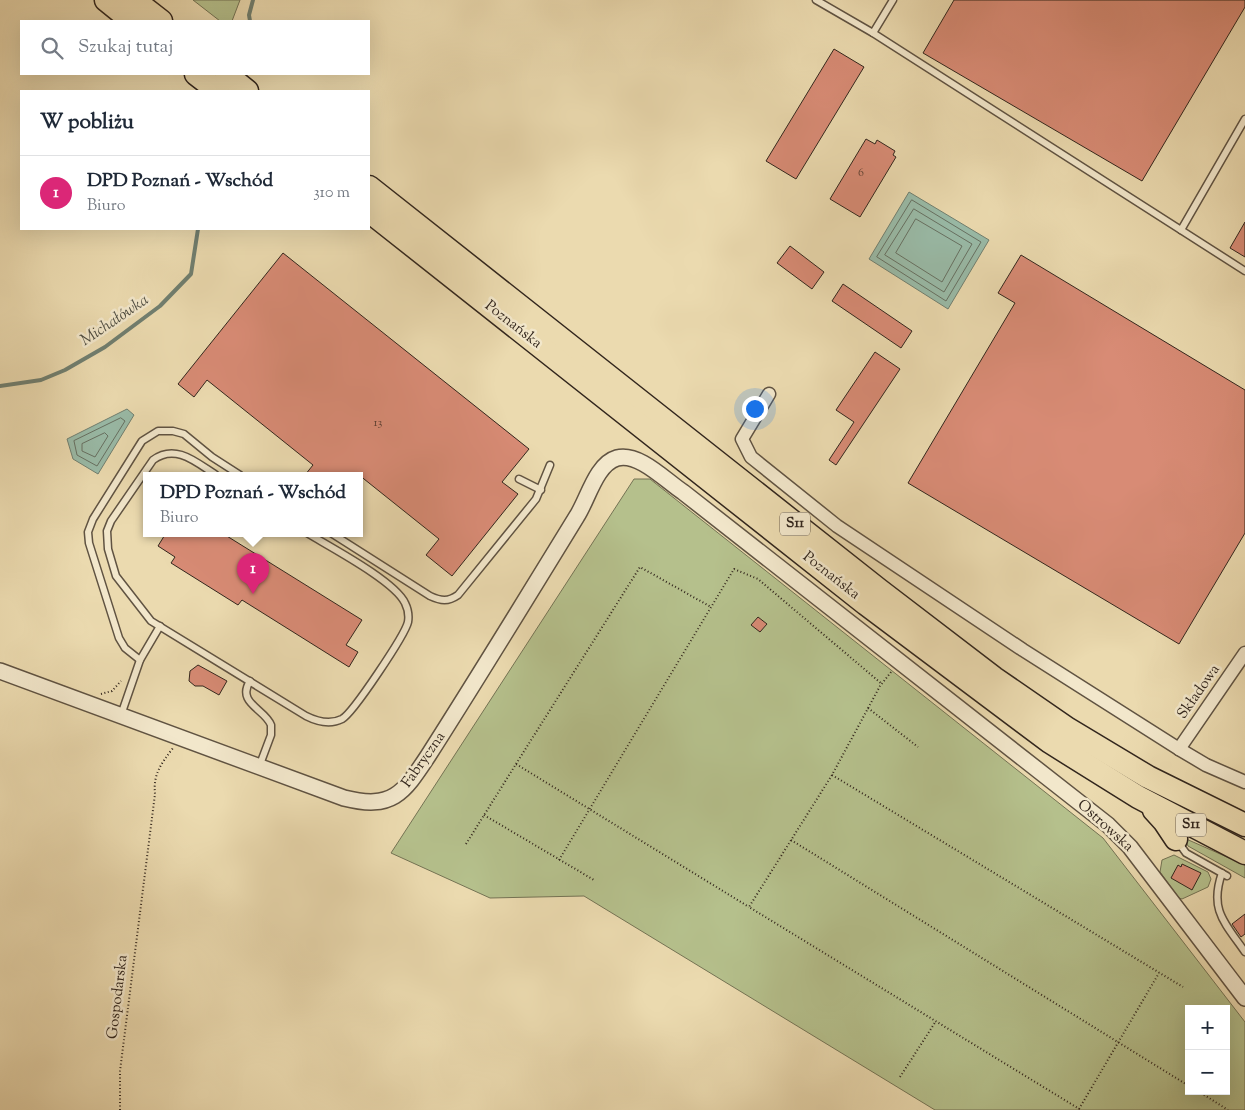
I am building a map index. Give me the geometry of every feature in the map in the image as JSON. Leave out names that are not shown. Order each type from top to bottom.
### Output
[{"type":"highway","points":[[106,0],[131,20]]},
{"type":"highway","points":[[134,0],[160,20]]},
{"type":"highway","points":[[197,75],[217,90]]},
{"type":"highway","points":[[227,75],[246,90]]},
{"type":"highway","name":"Poznańska","points":[[370,188],[994,678],[1068,730],[1148,778],[1245,825]]},
{"type":"highway","name":"Poznańska","points":[[370,212],[881,615],[1050,742],[1138,797],[1245,853]]},
{"type":"highway","points":[[1138,797],[1162,818],[1176,839]]},
{"type":"street","points":[[769,394],[742,439],[752,457],[837,526],[1024,650],[1179,749],[1206,765],[1245,782]]},
{"type":"street","name":"Fabryczna","points":[[0,671],[258,768],[356,801],[374,803],[394,798],[410,782],[428,756],[580,512],[603,468],[613,460],[629,457],[643,463],[683,492]]},
{"type":"street","name":"Ostrowska","points":[[683,492],[1120,836],[1245,998]]},
{"type":"street","name":"Składowa","points":[[1179,749],[1245,653]]},
{"type":"lane","points":[[816,0],[873,33],[1245,271]]},
{"type":"lane","points":[[873,33],[893,0]]},
{"type":"lane","points":[[1181,230],[1245,119]]},
{"type":"lane","points":[[140,660],[125,648],[116,632],[89,543],[88,532],[93,519],[142,441],[158,432],[173,430],[184,434],[216,460],[235,472]]},
{"type":"lane","points":[[143,472],[159,455],[170,452],[182,454],[211,472]]},
{"type":"lane","points":[[337,537],[430,596],[441,600],[451,599],[458,595],[528,510],[541,490],[550,465]]},
{"type":"lane","points":[[143,473],[109,526],[107,543],[114,571],[143,612],[160,626],[314,720],[330,723],[344,718],[355,708],[406,627],[407,608],[398,592],[313,537]]},
{"type":"lane","points":[[518,479],[541,490]]},
{"type":"lane","points":[[121,716],[140,660],[160,626]]},
{"type":"lane","points":[[250,681],[246,691],[248,700],[271,725],[271,735],[258,768]]},
{"type":"lane","points":[[1176,839],[1186,853],[1225,874],[1218,890],[1220,916],[1245,952]]},
{"type":"path","points":[[466,844],[640,567],[711,607]]},
{"type":"path","points":[[559,860],[734,569],[758,579],[882,684]]},
{"type":"path","points":[[749,907],[832,775],[882,684],[898,662]]},
{"type":"path","points":[[100,694],[112,690],[121,682]]},
{"type":"path","points":[[868,708],[918,747]]},
{"type":"path","name":"Gospodarska","points":[[120,1110],[121,1062],[154,794],[153,780],[158,768],[179,738]]},
{"type":"path","points":[[516,764],[1080,1109],[1159,973]]},
{"type":"path","points":[[832,775],[1183,988]]},
{"type":"path","points":[[484,816],[594,880]]},
{"type":"path","points":[[791,840],[1185,1084]]},
{"type":"path","points":[[900,1077],[936,1021]]},
{"type":"path","points":[[1204,1095],[1228,1110]]},
{"type":"green space","points":[[193,0],[240,0],[232,20],[219,20]]},
{"type":"green space","points":[[634,479],[650,479],[1103,838],[1245,1022],[1245,1110],[935,1110],[584,896],[490,898],[391,853]]},
{"type":"green space","points":[[1184,838],[1245,865],[1245,878],[1188,846]]},
{"type":"green space","points":[[1174,855],[1208,872],[1211,879],[1208,887],[1182,899],[1179,898],[1160,872],[1162,860]]},
{"type":"water","points":[[909,192],[989,240],[948,309],[869,259]]},
{"type":"water","points":[[127,409],[134,415],[98,474],[73,459],[67,439]]},
{"type":"building","points":[[954,0],[1245,0],[1245,7],[1142,181],[923,53]]},
{"type":"building","points":[[834,49],[864,67],[796,179],[766,161]]},
{"type":"building","points":[[866,139],[875,144],[877,140],[895,151],[893,155],[896,157],[860,217],[830,199]]},
{"type":"building","points":[[1245,222],[1245,257],[1230,248]]},
{"type":"building","points":[[790,246],[824,272],[812,289],[777,263]]},
{"type":"building","points":[[283,253],[529,449],[502,482],[518,494],[452,576],[426,555],[439,539],[363,478],[363,472],[307,472],[313,465],[207,380],[194,397],[178,384]]},
{"type":"building","points":[[1021,255],[1245,390],[1245,533],[1179,644],[908,483],[1015,303],[998,293]]},
{"type":"building","points":[[843,284],[912,331],[901,348],[832,301]]},
{"type":"building","points":[[875,352],[900,369],[836,465],[829,460],[854,422],[836,410]]},
{"type":"building","points":[[164,537],[228,537],[362,620],[346,645],[358,652],[349,667],[242,600],[238,605],[171,563],[175,557],[158,546]]},
{"type":"building","points":[[758,617],[767,624],[760,632],[751,625]]},
{"type":"building","points":[[198,665],[227,681],[219,695],[203,686],[195,686],[189,681],[190,671]]},
{"type":"building","points":[[1182,864],[1201,873],[1192,890],[1171,878],[1178,865],[1181,867]]},
{"type":"building","points":[[1245,914],[1245,934],[1241,937],[1232,924]]},
{"type":"waterway","name":"Michałówka","points":[[250,20],[249,15],[253,0]]},
{"type":"waterway","name":"Michałówka","points":[[0,386],[41,380],[65,370],[105,347],[160,306],[191,274],[198,230]]},
{"type":"place","name":"DPD Poznań - Wschód","points":[[253,594]]}]
